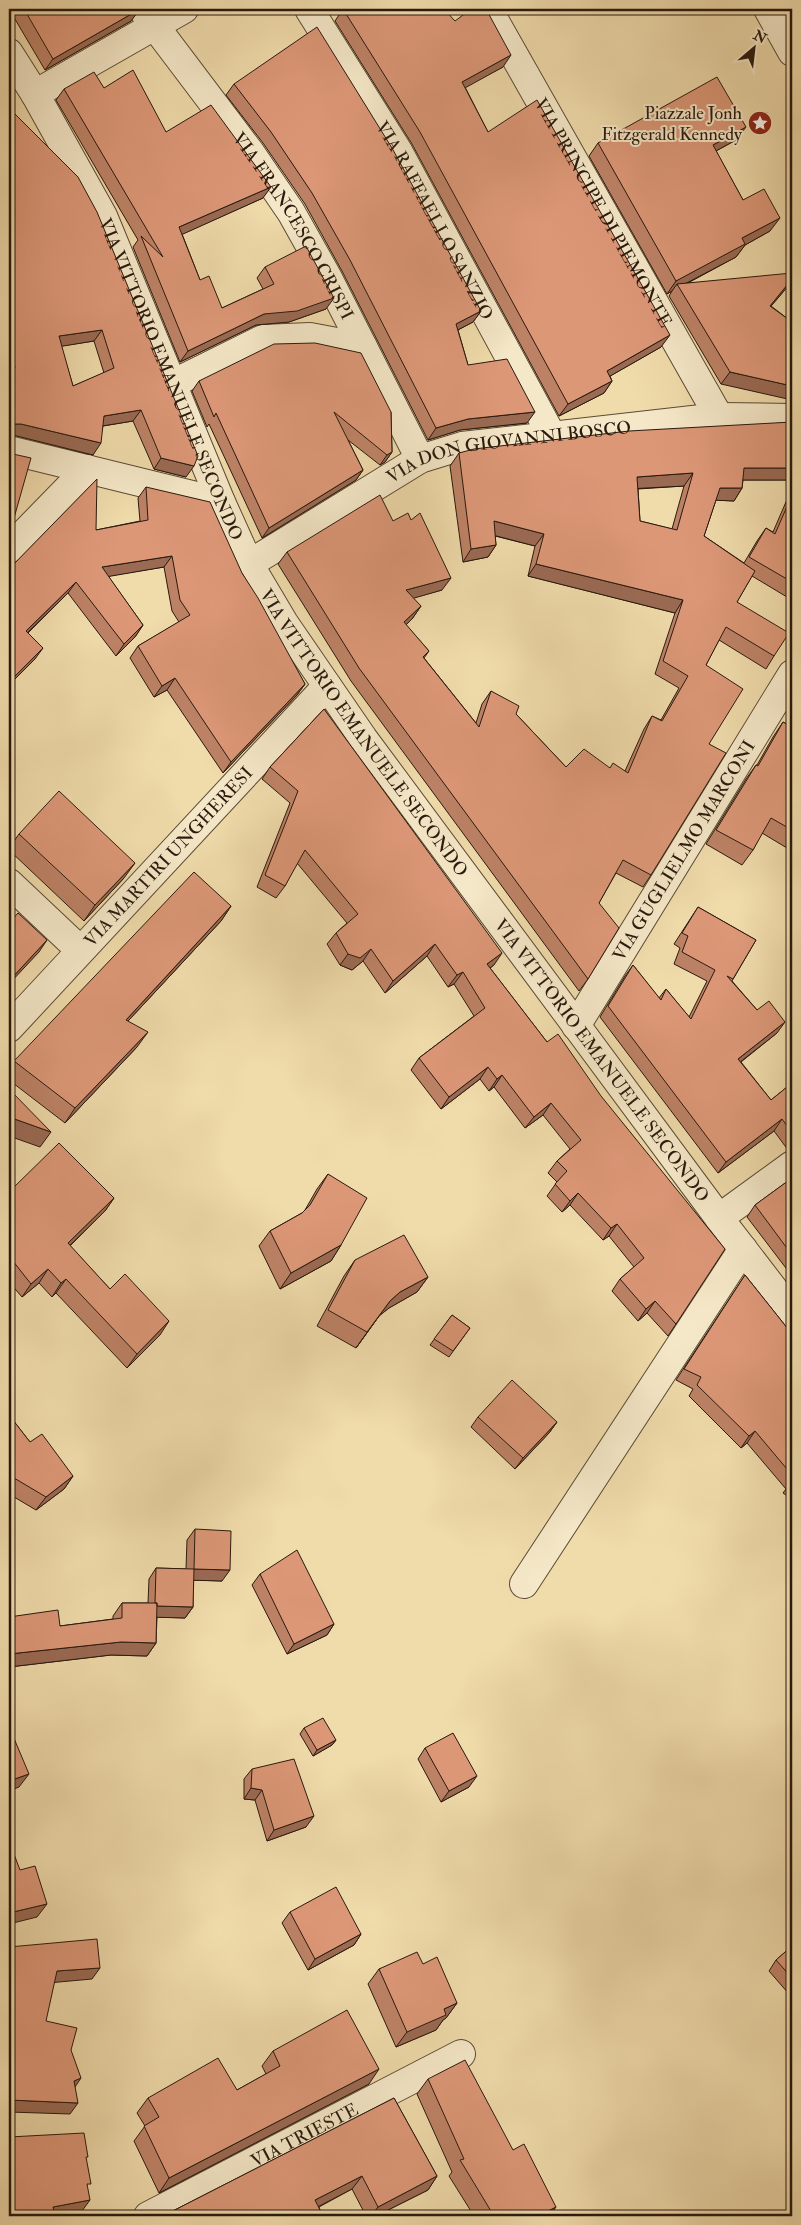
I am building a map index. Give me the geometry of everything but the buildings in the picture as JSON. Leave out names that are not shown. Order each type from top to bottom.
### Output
[{"type":"street","points":[[35,94],[148,17],[184,9]]},
{"type":"street","name":"VIA RAFFAELLO SANZIO","points":[[309,9],[398,151],[552,436]]},
{"type":"street","name":"VIA PRINCIPE DI PIEMONTE","points":[[488,9],[719,417]]},
{"type":"street","points":[[768,9],[792,52]]},
{"type":"street","name":"VIA FRANCESCO CRISPI","points":[[148,17],[250,152],[291,212],[328,278],[420,458]]},
{"type":"street","name":"VIA VITTORIO EMANUELE SECONDO","points":[[9,53],[35,94],[103,216],[221,502],[249,564],[284,623],[363,738],[719,1218],[792,1313]]},
{"type":"street","points":[[172,384],[263,339],[310,337],[363,347]]},
{"type":"street","name":"VIA DON GIOVANNI BOSCO","points":[[249,564],[420,458],[462,446],[719,417],[792,418]]},
{"type":"street","points":[[9,450],[221,502]]},
{"type":"street","points":[[9,550],[87,469]]},
{"type":"street","name":"VIA GUGLIELMO MARCONI","points":[[576,1026],[777,721],[792,674]]},
{"type":"street","name":"VIA MARTIRI UNGHERESI","points":[[9,1028],[326,686]]},
{"type":"street","points":[[9,883],[80,950]]},
{"type":"street","points":[[719,1218],[792,1165]]},
{"type":"street","points":[[524,1584],[743,1249]]},
{"type":"street","name":"VIA TRIESTE","points":[[148,2216],[461,2054]]},
{"type":"place","name":"Piazzale Jonh Fitzgerald Kennedy","points":[[760,123]]}]
